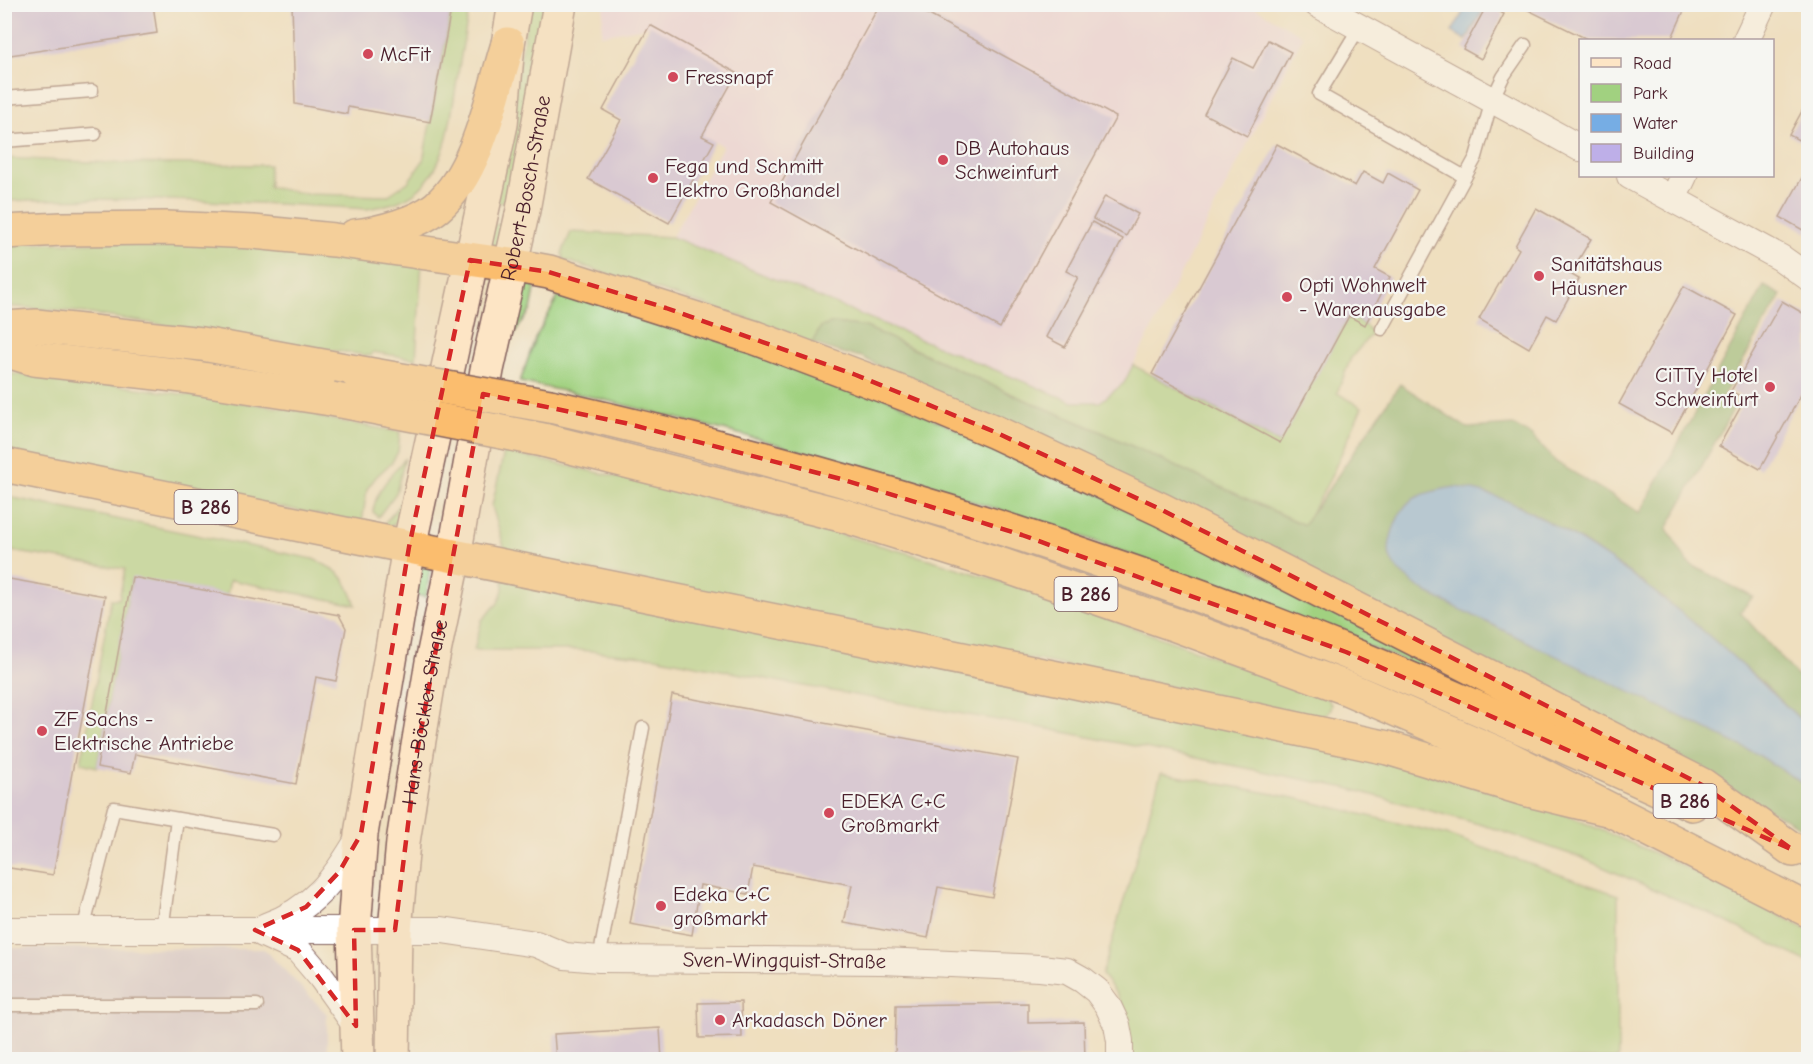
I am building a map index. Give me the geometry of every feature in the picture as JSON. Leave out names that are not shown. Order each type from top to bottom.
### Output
[{"type":"highway","name":"B 286","points":[[334,240],[372,234],[402,225],[436,207],[457,184],[473,157],[508,44]]},
{"type":"highway","name":"B 286","points":[[4,232],[167,228],[253,232],[334,240],[549,272],[756,338],[995,432],[1162,510],[1702,785],[1801,854]]},
{"type":"highway","name":"B 286","points":[[4,328],[36,326],[202,344],[281,357],[550,406],[706,442],[841,479],[1022,535],[1187,592],[1346,652],[1577,752],[1801,854]]},
{"type":"highway","name":"B 286","points":[[4,350],[34,359],[183,376],[331,399],[543,440],[845,516],[1005,566],[1176,625],[1344,687],[1506,757],[1809,910]]},
{"type":"highway","name":"B 286","points":[[4,465],[454,556]]},
{"type":"highway","points":[[454,556],[1388,748],[1524,789],[1607,808]]},
{"type":"street","name":"Robert-Bosch-Straße","points":[[451,351],[501,124],[508,44],[515,4]]},
{"type":"street","name":"Robert-Bosch-Straße","points":[[487,370],[511,265],[560,4]]},
{"type":"street","points":[[1317,4],[1579,147]]},
{"type":"street","points":[[1746,39],[1763,4]]},
{"type":"street","points":[[1632,177],[1782,258],[1809,277]]},
{"type":"street","points":[[1673,199],[1684,177]]},
{"type":"street","name":"Hans-Böckler-Straße","points":[[358,1059],[354,930],[361,834],[408,547],[451,351]]},
{"type":"street","name":"Hans-Böckler-Straße","points":[[393,1059],[395,930],[403,842],[432,662],[454,556],[487,370]]},
{"type":"street","name":"Hans-Böckler-Straße","points":[[255,930],[284,920],[306,907],[339,872],[361,834]]},
{"type":"street","name":"Sven-Wingquist-Straße","points":[[4,930],[454,932],[536,944],[565,956],[599,959],[882,961],[1067,971],[1083,980],[1108,1006],[1117,1025],[1120,1059]]},
{"type":"street","points":[[255,930],[297,950],[321,977],[356,1026]]},
{"type":"lane","points":[[1359,28],[1319,94],[1465,177]]},
{"type":"lane","points":[[1382,329],[1476,157],[1492,100],[1503,77],[1525,45]]},
{"type":"lane","points":[[4,98],[92,91]]},
{"type":"lane","points":[[4,141],[95,134]]},
{"type":"lane","points":[[599,959],[643,728]]},
{"type":"lane","points":[[83,930],[114,808],[273,835]]},
{"type":"lane","points":[[162,930],[177,819]]},
{"type":"lane","points":[[4,1005],[257,1005]]},
{"type":"highlighted area","points":[[470,260],[549,272],[666,308],[856,375],[995,432],[1162,510],[1702,785],[1793,850],[1346,652],[1022,535],[841,479],[625,423],[483,394],[417,752],[395,930],[354,930],[356,1026],[298,950],[255,930],[306,907],[339,872],[361,834],[409,547]]},
{"type":"shaded area","points":[[604,4],[1248,4],[1303,36],[1124,383],[1100,403],[1073,403],[672,237],[723,146],[702,136],[650,26],[601,35]]},
{"type":"shaded area","points":[[5,948],[264,949],[327,1014],[327,1059],[5,1060]]},
{"type":"green space","points":[[452,5],[470,5],[447,138],[433,173],[419,189],[406,198],[367,209],[141,199],[5,201],[4,158],[112,163],[269,165],[269,187],[306,194],[387,196],[408,182],[423,161]]},
{"type":"green space","points":[[530,5],[546,5],[510,199],[493,205]]},
{"type":"green space","points":[[506,222],[499,248],[489,251],[488,227]]},
{"type":"green space","points":[[571,232],[672,237],[1073,402],[1100,402],[1124,383],[1133,365],[1279,443],[1349,316],[1365,325],[1372,333],[1351,358],[1337,393],[1362,407],[1330,479],[1304,526],[866,327],[834,323],[821,327],[812,343],[775,327],[564,260],[562,253]]},
{"type":"green space","points":[[192,241],[422,261],[416,359],[373,352],[371,356],[77,312],[5,306],[5,244]]},
{"type":"green space","points":[[536,284],[531,310],[507,344],[522,287]]},
{"type":"green space","points":[[1764,286],[1781,295],[1722,398],[1735,406],[1667,529],[1689,564],[1753,597],[1740,612],[1808,688],[1808,727],[1758,678],[1641,581],[1582,541],[1518,505],[1757,754],[1808,787],[1808,831],[1703,774],[862,357],[841,353],[812,343],[821,327],[834,323],[866,327],[1304,525],[1400,384],[1467,428],[1513,425],[1532,436],[1556,462],[1640,513]]},
{"type":"green space","points":[[563,288],[876,393],[1121,504],[1426,655],[1421,667],[1066,530],[759,439],[597,398],[520,382],[535,339]]},
{"type":"green space","points":[[4,373],[94,382],[318,413],[318,417],[400,432],[398,452],[392,462],[367,489],[362,523],[5,453]]},
{"type":"green space","points":[[504,452],[687,492],[929,559],[1033,592],[1324,696],[1331,704],[1326,714],[1315,716],[506,553],[492,506]]},
{"type":"green space","points":[[405,458],[396,493],[378,517],[373,512],[377,497]]},
{"type":"green space","points":[[4,496],[313,559],[330,567],[341,576],[349,587],[356,605],[230,580],[227,595],[132,578],[97,767],[81,763],[111,599],[119,599],[125,569],[5,550]]},
{"type":"green space","points":[[403,499],[396,522],[382,528]]},
{"type":"green space","points":[[423,563],[430,569],[426,597],[411,594]]},
{"type":"green space","points":[[503,578],[1240,722],[1548,807],[1675,862],[1808,930],[1808,962],[1708,913],[1582,858],[1486,826],[1347,788],[1038,727],[792,684],[655,657],[579,650],[474,650],[482,620],[498,603],[503,590]]},
{"type":"green space","points":[[1161,773],[1295,798],[1447,835],[1618,895],[1618,1059],[1128,1059],[1125,1014],[1117,996],[1102,975]]},
{"type":"water","points":[[1467,5],[1483,10],[1466,40],[1452,32]]},
{"type":"water","points":[[1455,487],[1505,500],[1540,517],[1621,567],[1718,643],[1808,727],[1808,787],[1757,754],[1427,593],[1406,577],[1396,568],[1389,551],[1393,529],[1400,515],[1407,504],[1416,497]]},
{"type":"building","points":[[4,4],[153,4],[157,33],[4,56]]},
{"type":"building","name":"McFit","points":[[292,4],[452,4],[430,122],[348,107],[347,114],[295,104]]},
{"type":"building","name":"DB Autohaus Schweinfurt","points":[[880,4],[909,4],[1116,117],[1000,328],[771,202]]},
{"type":"building","points":[[1516,4],[1687,4],[1671,39],[1587,39]]},
{"type":"building","points":[[1487,5],[1504,14],[1481,59],[1463,49]]},
{"type":"building","points":[[650,25],[737,73],[702,136],[714,142],[669,223],[588,179],[621,120],[603,110]]},
{"type":"building","points":[[1268,40],[1291,52],[1247,136],[1204,114],[1233,58],[1253,68]]},
{"type":"building","points":[[1808,100],[1808,145],[1789,135]]},
{"type":"building","name":"Opti Wohnwelt - Warenausgabe","points":[[1277,144],[1355,186],[1363,172],[1383,183],[1388,173],[1418,190],[1375,269],[1390,277],[1365,325],[1349,316],[1280,443],[1152,374]]},
{"type":"building","points":[[1808,167],[1808,233],[1780,217]]},
{"type":"building","points":[[1105,196],[1138,214],[1126,236],[1093,219]]},
{"type":"building","name":"Sanitätshaus Häusner","points":[[1536,208],[1591,239],[1570,274],[1579,279],[1556,320],[1547,315],[1529,348],[1479,319],[1519,249],[1515,246]]},
{"type":"building","points":[[1092,222],[1123,239],[1065,347],[1046,337],[1078,277],[1066,271]]},
{"type":"building","points":[[1684,286],[1737,315],[1672,433],[1619,404]]},
{"type":"building","name":"CiTTy Hotel Schweinfurt","points":[[1782,301],[1808,316],[1808,382],[1760,469],[1719,446],[1745,399],[1731,391]]},
{"type":"building","points":[[132,577],[339,615],[346,628],[336,681],[316,677],[296,784],[135,754],[131,773],[97,767]]},
{"type":"building","name":"ZF Sachs - Elektrische Antriebe","points":[[4,578],[105,596],[53,875],[4,867]]},
{"type":"building","name":"EDEKA C+C Großmarkt","points":[[672,695],[1018,759],[992,897],[938,887],[928,938],[844,923],[852,885],[753,867],[748,894],[700,885],[692,935],[630,924]]},
{"type":"building","name":"Arkadasch Döner","points":[[741,1002],[742,1037],[699,1038],[698,1003]]},
{"type":"building","points":[[1028,1003],[1028,1023],[1084,1022],[1085,1060],[895,1060],[896,1005]]},
{"type":"building","points":[[660,1028],[662,1060],[556,1060],[554,1034]]},
{"type":"place","name":"McFit","points":[[368,54]]},
{"type":"place","name":"Fressnapf","points":[[673,77]]},
{"type":"place","name":"DB Autohaus Schweinfurt","points":[[943,160]]},
{"type":"place","name":"Fega und Schmitt Elektro Großhandel","points":[[653,178]]},
{"type":"place","name":"Sanitätshaus Häusner","points":[[1539,276]]},
{"type":"place","name":"Opti Wohnwelt - Warenausgabe","points":[[1287,297]]},
{"type":"place","name":"CiTTy Hotel Schweinfurt","points":[[1770,387]]},
{"type":"place","name":"ZF Sachs - Elektrische Antriebe","points":[[42,731]]},
{"type":"place","name":"EDEKA C+C Großmarkt","points":[[829,813]]},
{"type":"place","name":"Edeka C+C großmarkt","points":[[661,906]]},
{"type":"place","name":"Arkadasch Döner","points":[[720,1020]]}]
